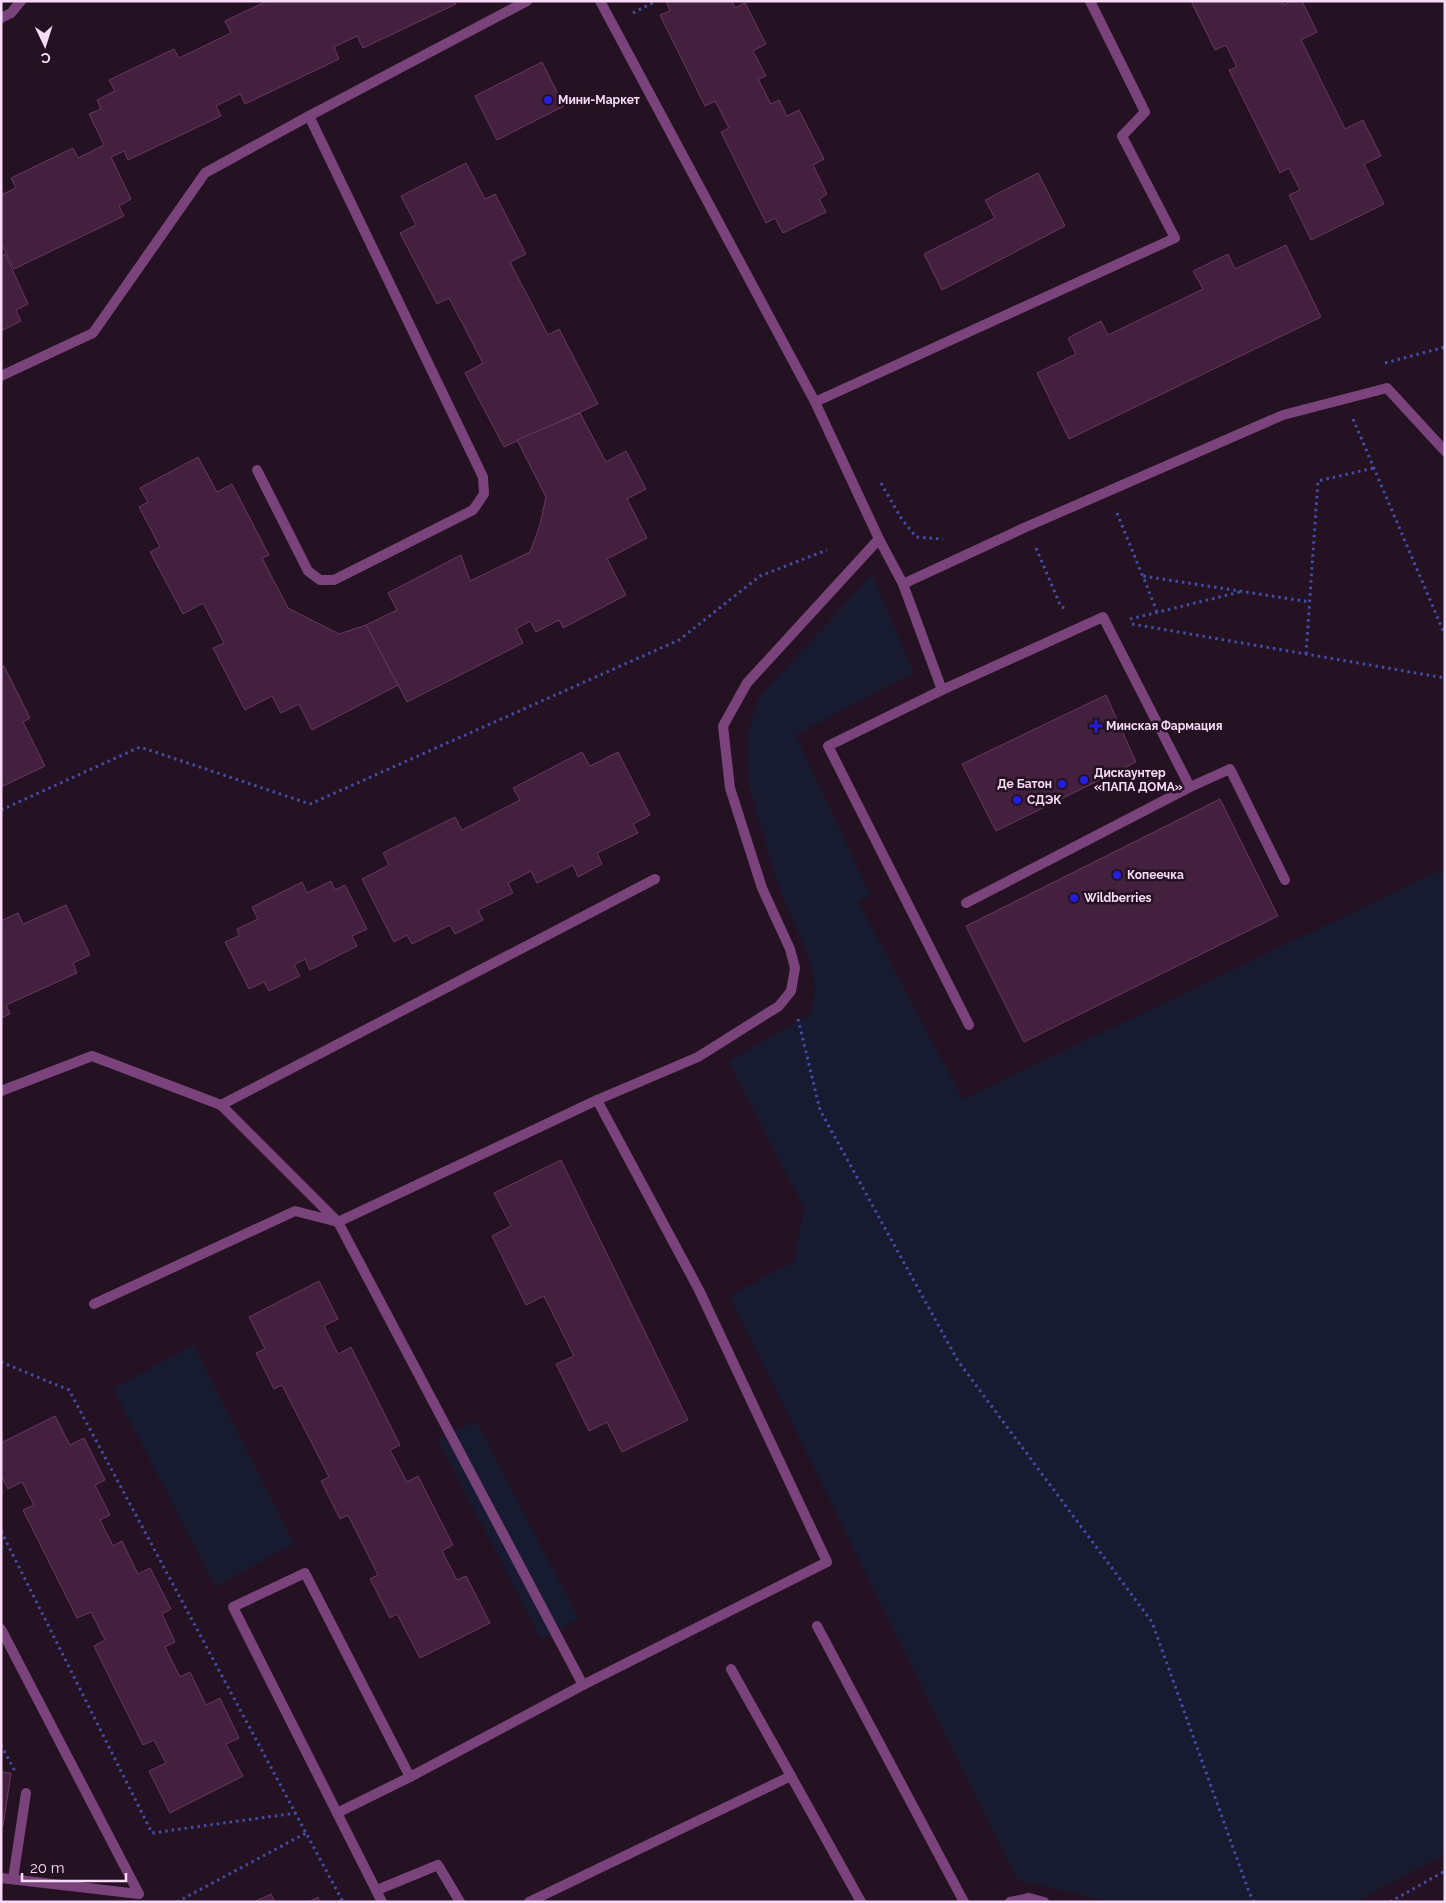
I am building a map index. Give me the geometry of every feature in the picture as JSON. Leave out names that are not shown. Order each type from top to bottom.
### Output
[{"type":"lane","points":[[1,18],[11,13],[21,1]]},
{"type":"lane","points":[[1,376],[93,334],[206,173],[309,116],[527,1]]},
{"type":"lane","points":[[600,1],[815,402],[879,539],[903,584],[942,690]]},
{"type":"lane","points":[[815,402],[1175,238],[1122,136],[1145,112],[1090,1]]},
{"type":"lane","points":[[257,470],[308,571],[320,580],[334,580],[473,510],[484,494],[482,477],[309,116]]},
{"type":"lane","points":[[903,584],[1026,527],[1283,415],[1387,388],[1445,451]]},
{"type":"lane","points":[[94,1304],[295,1211],[338,1222],[597,1100],[698,1057],[779,1006],[791,991],[795,968],[793,958],[762,888],[730,788],[723,726],[747,683],[879,539]]},
{"type":"lane","points":[[969,1025],[828,746],[942,690],[1103,616],[1190,787]]},
{"type":"lane","points":[[966,903],[1190,787],[1230,769],[1285,880]]},
{"type":"lane","points":[[221,1105],[655,879]]},
{"type":"lane","points":[[1,1091],[92,1056],[221,1105],[338,1222],[583,1685]]},
{"type":"lane","points":[[337,1813],[410,1777],[583,1685],[828,1562],[699,1290],[597,1100]]},
{"type":"lane","points":[[382,1902],[233,1608],[305,1574],[410,1777]]},
{"type":"lane","points":[[817,1626],[964,1902]]},
{"type":"lane","points":[[1,1629],[139,1894],[1,1878]]},
{"type":"lane","points":[[731,1669],[861,1902]]},
{"type":"lane","points":[[529,1902],[791,1776]]},
{"type":"lane","points":[[13,1879],[26,1793]]},
{"type":"lane","points":[[376,1890],[438,1865],[460,1902]]},
{"type":"lane","points":[[1010,1902],[1029,1898],[1044,1902]]},
{"type":"path","points":[[633,13],[656,1]]},
{"type":"path","points":[[1345,399],[1445,635]]},
{"type":"path","points":[[1306,654],[1318,481],[1374,468]]},
{"type":"path","points":[[1107,491],[1157,612]]},
{"type":"path","points":[[1026,527],[1061,607],[1122,622],[1445,678]]},
{"type":"path","points":[[1,810],[140,747],[310,804],[679,640],[760,576],[828,550]]},
{"type":"path","points":[[1144,577],[1310,602]]},
{"type":"path","points":[[1122,622],[1243,592]]},
{"type":"path","points":[[791,991],[820,1110],[958,1360],[1152,1622],[1254,1902]]},
{"type":"path","points":[[1,1362],[69,1390],[344,1902]]},
{"type":"path","points":[[1,1530],[152,1833],[296,1813]]},
{"type":"path","points":[[1,1745],[26,1793]]},
{"type":"path","points":[[177,1902],[306,1833]]},
{"type":"path","points":[[1390,1902],[1445,1871]]},
{"type":"shaded area","points":[[872,574],[914,673],[796,735],[871,896],[858,901],[963,1099],[1445,868],[1445,1854],[1356,1902],[1112,1902],[1017,1880],[729,1296],[794,1261],[804,1208],[728,1061],[811,1014],[815,987],[809,958],[777,883],[749,787],[747,735],[759,697]]},
{"type":"shaded area","points":[[194,1345],[294,1544],[215,1587],[113,1388]]},
{"type":"shaded area","points":[[476,1420],[579,1619],[541,1639],[438,1440]]},
{"type":"building","points":[[267,1],[454,1],[456,4],[363,48],[357,36],[334,47],[339,59],[245,104],[240,94],[216,106],[221,116],[128,160],[124,151],[111,157],[131,199],[119,206],[124,216],[14,269],[1,243],[1,195],[16,188],[11,178],[73,148],[78,158],[104,145],[89,114],[101,109],[97,100],[115,91],[109,80],[174,49],[179,58],[231,33],[225,21]]},
{"type":"building","points":[[666,1],[732,1],[735,8],[745,3],[766,44],[753,51],[766,76],[758,79],[771,104],[779,100],[787,116],[799,110],[824,159],[813,165],[827,194],[819,199],[826,212],[783,233],[775,218],[766,223],[721,132],[729,128],[715,101],[705,106],[660,15],[670,11]]},
{"type":"building","points":[[1191,1],[1282,1],[1284,5],[1291,1],[1302,1],[1317,32],[1301,40],[1345,129],[1363,120],[1381,156],[1364,164],[1384,204],[1311,240],[1289,195],[1300,190],[1289,168],[1280,173],[1229,70],[1237,67],[1226,45],[1215,50]]},
{"type":"building","points":[[542,62],[564,106],[497,140],[475,96]]},
{"type":"building","points":[[466,163],[485,199],[495,194],[526,254],[510,262],[548,335],[559,329],[598,404],[504,447],[465,373],[483,363],[449,298],[437,304],[400,233],[416,225],[401,196]]},
{"type":"building","points":[[1038,173],[1065,226],[942,290],[924,254],[995,218],[985,200]]},
{"type":"building","points":[[1286,245],[1321,317],[1069,439],[1037,373],[1076,354],[1068,338],[1101,321],[1108,335],[1203,289],[1193,271],[1228,254],[1235,269]]},
{"type":"building","points":[[5,254],[28,304],[16,310],[21,321],[1,331],[1,256]]},
{"type":"building","points":[[580,413],[606,462],[626,451],[646,489],[627,499],[647,538],[607,559],[626,595],[563,628],[559,620],[536,632],[530,621],[516,629],[523,643],[407,702],[366,625],[397,610],[388,593],[461,555],[470,581],[530,552],[540,525],[546,497],[517,440]]},
{"type":"building","points":[[198,457],[217,492],[232,484],[269,555],[262,558],[288,608],[339,634],[366,625],[398,685],[312,730],[299,704],[281,713],[272,696],[245,710],[213,648],[224,643],[203,603],[183,614],[150,552],[160,547],[139,507],[148,502],[140,488]]},
{"type":"building","points":[[4,666],[30,718],[23,722],[45,766],[1,787],[1,667]]},
{"type":"building","points":[[1106,695],[1136,762],[996,831],[962,764]]},
{"type":"building","points":[[582,752],[590,766],[618,752],[650,815],[633,824],[638,833],[597,853],[602,864],[578,877],[573,865],[537,883],[531,871],[508,883],[513,893],[478,910],[483,920],[455,934],[450,925],[412,944],[407,935],[394,942],[362,879],[389,865],[383,853],[455,817],[462,830],[520,800],[513,788]]},
{"type":"building","points":[[1220,799],[1278,916],[1024,1042],[966,926]]},
{"type":"building","points":[[331,881],[335,890],[345,885],[367,929],[352,936],[357,946],[310,970],[305,959],[294,965],[300,976],[269,991],[264,982],[249,989],[225,942],[239,936],[237,929],[258,919],[252,907],[302,882],[307,893]]},
{"type":"building","points":[[66,905],[90,955],[73,963],[77,973],[6,1005],[10,1014],[1,1018],[1,921],[18,913],[23,924]]},
{"type":"building","points":[[561,1160],[688,1420],[622,1452],[607,1422],[589,1431],[556,1364],[574,1356],[544,1296],[526,1305],[492,1236],[511,1226],[494,1193]]},
{"type":"building","points":[[319,1281],[338,1319],[324,1326],[338,1354],[351,1347],[400,1445],[390,1450],[407,1482],[418,1476],[453,1545],[442,1551],[457,1580],[466,1576],[490,1623],[420,1658],[397,1614],[390,1618],[370,1579],[378,1575],[348,1515],[340,1519],[321,1481],[329,1477],[282,1385],[274,1389],[256,1353],[265,1349],[249,1317]]},
{"type":"building","points":[[55,1416],[70,1445],[84,1438],[105,1480],[95,1485],[110,1515],[100,1520],[113,1546],[122,1541],[138,1574],[150,1568],[171,1609],[162,1614],[175,1642],[165,1647],[180,1677],[190,1672],[206,1705],[220,1698],[239,1738],[226,1744],[243,1776],[170,1813],[149,1771],[166,1763],[154,1740],[143,1745],[94,1646],[105,1640],[91,1612],[77,1618],[23,1510],[34,1505],[22,1482],[8,1489],[1,1475],[1,1443]]},
{"type":"building","points":[[1,1772],[11,1773],[3,1826],[1,1825]]},
{"type":"building","points":[[271,1894],[275,1902],[254,1902]]},
{"type":"building","points":[[318,1897],[320,1902],[309,1902]]},
{"type":"place","name":"Мини-Маркет","points":[[548,100]]},
{"type":"place","name":"Минская Фармация","points":[[1096,726]]},
{"type":"place","name":"Дискаунтер «ПАПА ДОМА»","points":[[1084,780]]},
{"type":"place","name":"Де Батон","points":[[1062,784]]},
{"type":"place","name":"СДЭК","points":[[1017,800]]},
{"type":"place","name":"Копеечка","points":[[1117,875]]},
{"type":"place","name":"Wildberries","points":[[1074,898]]}]
